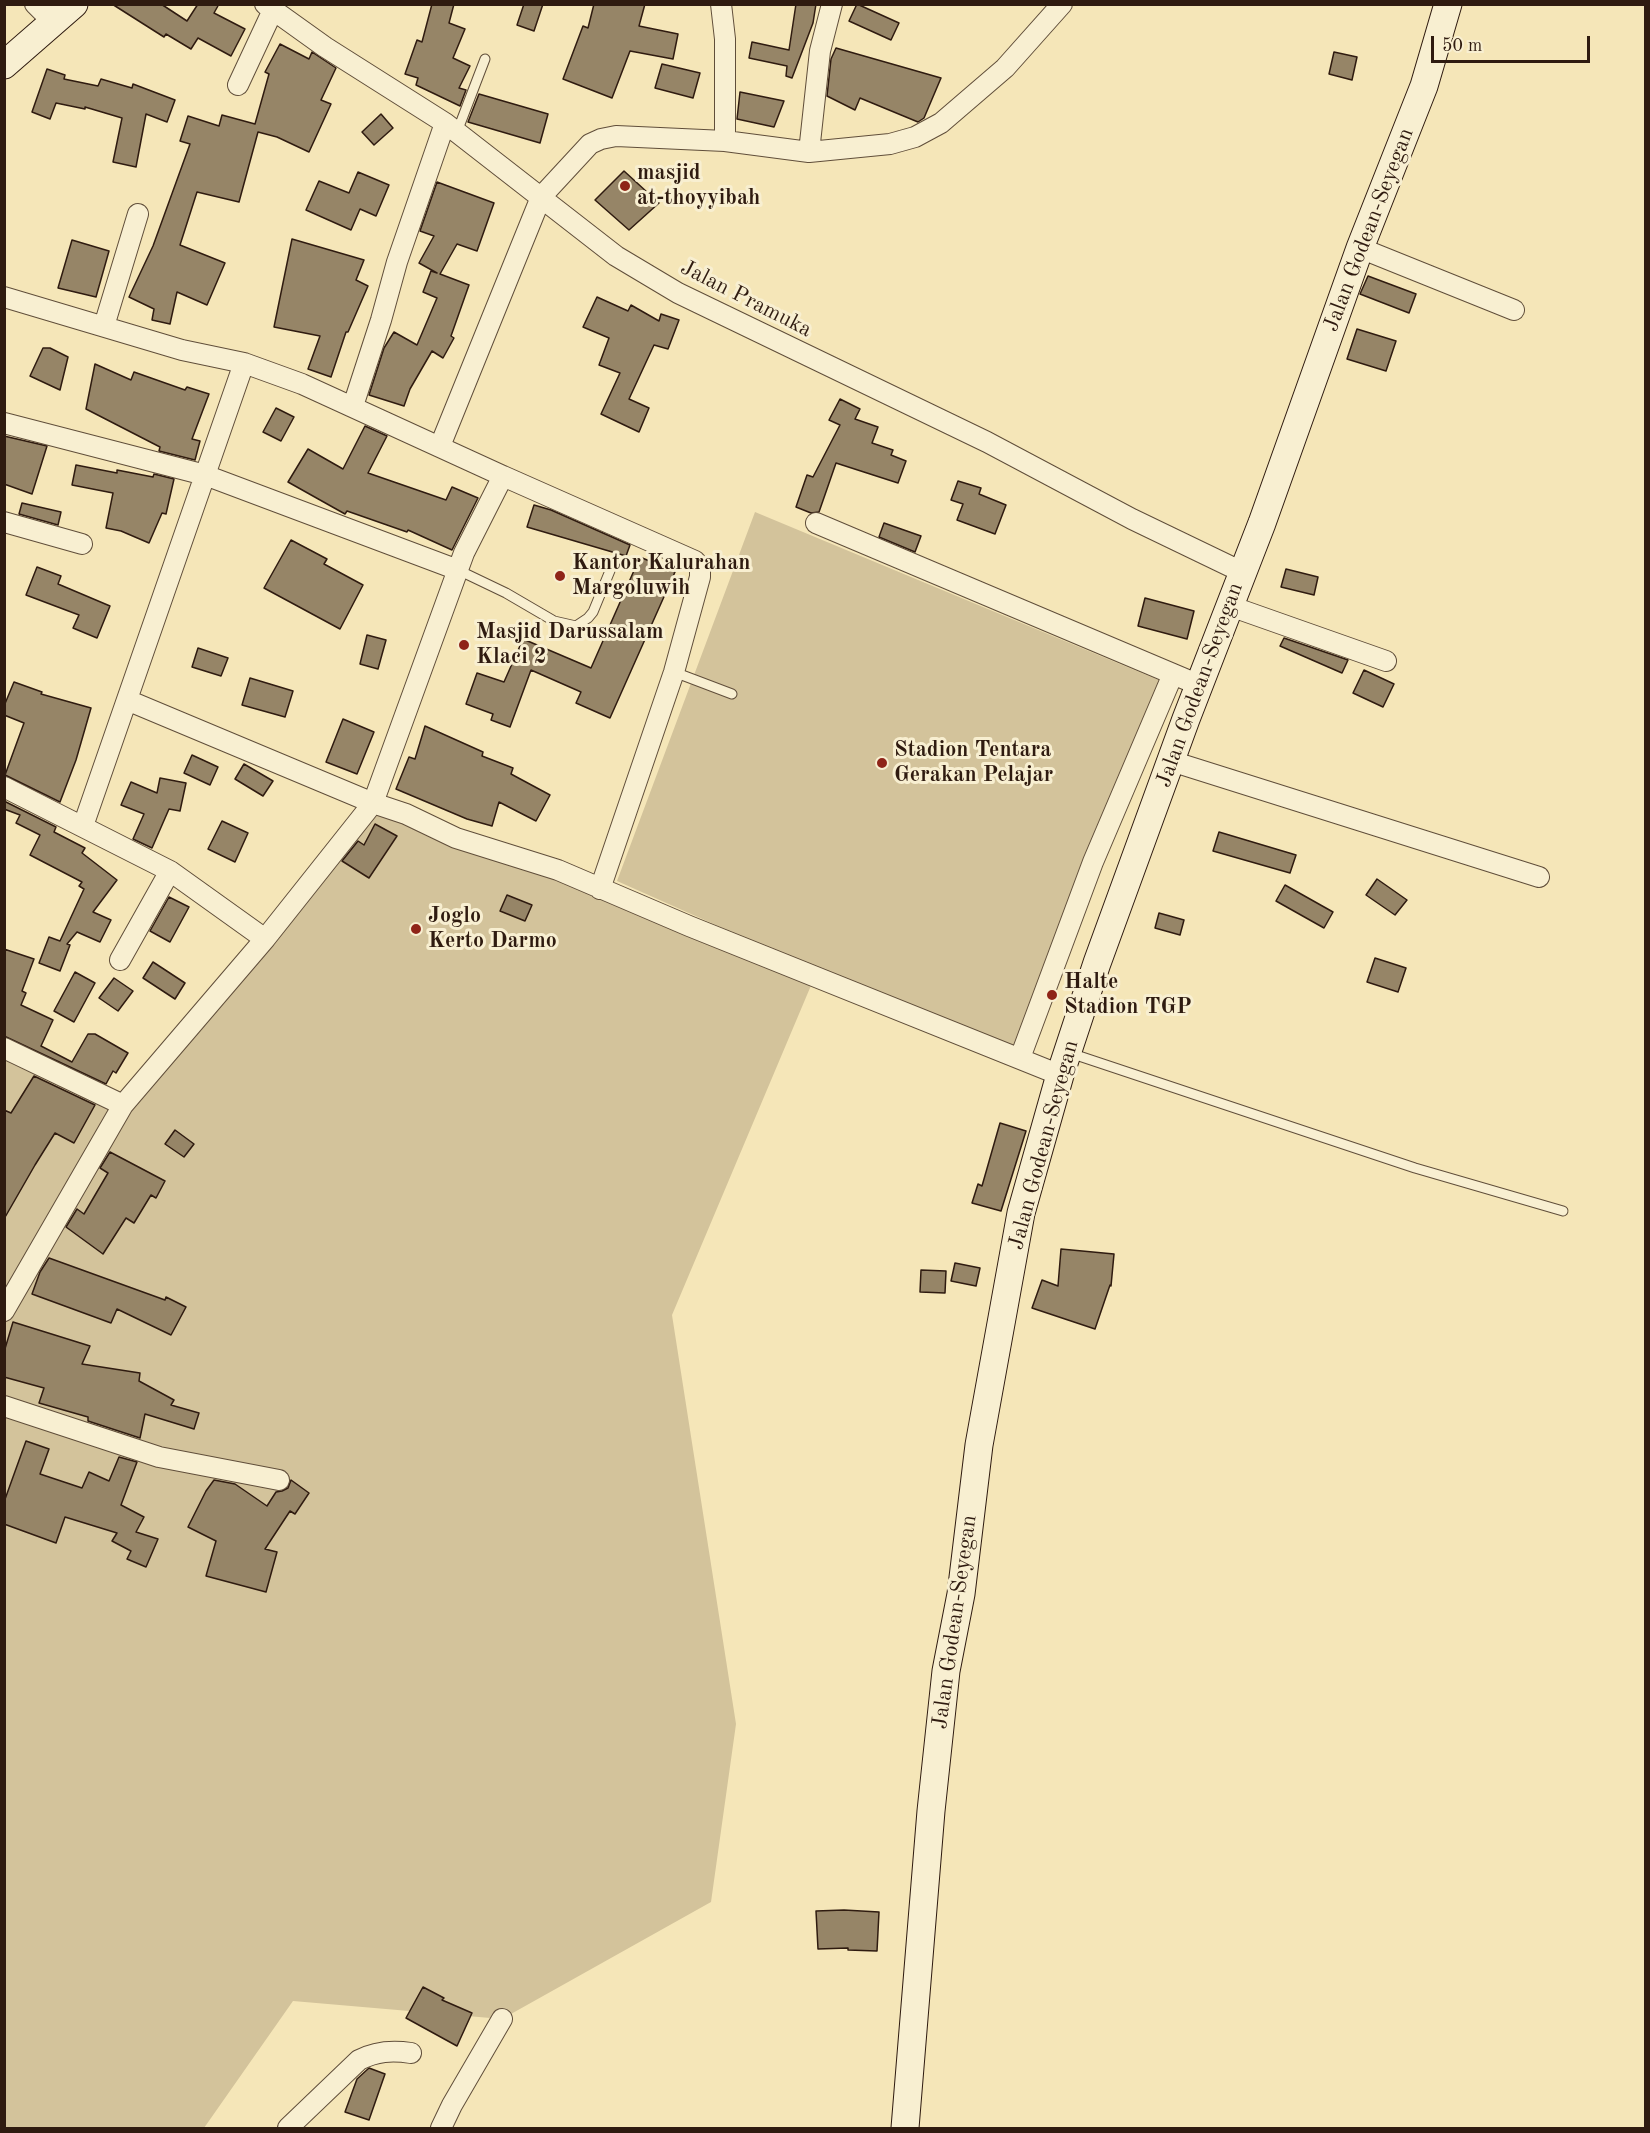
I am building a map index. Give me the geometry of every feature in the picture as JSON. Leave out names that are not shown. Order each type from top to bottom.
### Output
[{"type":"main road","points":[[4,65],[44,13],[74,4]]},
{"type":"main road","name":"Jalan Godean-Seyegan","points":[[905,2128],[931,1811],[946,1671],[961,1594],[979,1445],[1021,1213],[1064,1064],[1097,963],[1360,248],[1424,86],[1448,4]]},
{"type":"street","points":[[721,4],[725,39],[725,141]]},
{"type":"street","points":[[809,152],[820,51],[832,4]]},
{"type":"street","points":[[440,446],[541,198],[590,144],[616,136],[725,141],[809,152],[890,144],[915,137],[941,123],[1005,68],[1062,4]]},
{"type":"street","points":[[238,86],[269,7]]},
{"type":"street","name":"Jalan Pramuka","points":[[269,7],[451,128],[616,256],[678,293],[987,442],[1132,519],[1242,572]]},
{"type":"street","points":[[353,406],[397,262],[451,128]]},
{"type":"street","points":[[104,326],[138,214]]},
{"type":"street","points":[[1360,248],[1514,310]]},
{"type":"street","points":[[4,297],[182,350],[244,363],[302,384],[353,406],[399,430],[440,446],[695,561],[700,576],[674,672],[600,889]]},
{"type":"street","points":[[83,826],[244,363]]},
{"type":"street","points":[[4,423],[206,475],[458,570]]},
{"type":"street","points":[[4,1311],[123,1106],[265,939],[373,803],[464,553],[503,476]]},
{"type":"street","points":[[4,522],[82,544]]},
{"type":"street","points":[[816,523],[1199,685]]},
{"type":"street","points":[[1230,606],[1386,661]]},
{"type":"street","points":[[1020,1058],[1094,862],[1173,674]]},
{"type":"street","points":[[127,700],[373,803],[406,814],[456,838],[558,870],[1020,1058],[1064,1064]]},
{"type":"street","points":[[1171,761],[1539,877]]},
{"type":"street","points":[[4,787],[170,871],[265,939]]},
{"type":"street","points":[[120,960],[170,871]]},
{"type":"street","points":[[4,1048],[123,1106]]},
{"type":"street","points":[[4,1406],[159,1457],[279,1480]]},
{"type":"street","points":[[441,2128],[501,2019]]},
{"type":"street","points":[[288,2128],[359,2060],[371,2054],[393,2050],[411,2053]]},
{"type":"lane","points":[[451,128],[485,60]]},
{"type":"lane","points":[[458,570],[506,593],[554,621],[576,626],[593,612],[614,561]]},
{"type":"lane","points":[[674,672],[732,693]]},
{"type":"lane","points":[[1064,1064],[1563,1210]]},
{"type":"shaded area","name":"Stadion Tentara Gerakan Pelajar","points":[[755,512],[1168,684],[1020,1058],[976,1041],[617,881]]},
{"type":"shaded area","points":[[373,803],[815,976],[672,1315],[736,1724],[711,1902],[502,2019],[293,2001],[204,2128],[5,2128],[4,1049],[123,1105]]},
{"type":"building","points":[[112,4],[161,4],[187,21],[198,4],[219,4],[214,13],[245,29],[231,56],[198,38],[191,49],[166,34],[164,37]]},
{"type":"building","points":[[432,4],[454,4],[449,23],[465,29],[453,58],[470,66],[459,88],[466,90],[460,106],[416,85],[418,78],[405,74],[417,40],[422,42]]},
{"type":"building","points":[[524,4],[543,4],[534,31],[517,25]]},
{"type":"building","points":[[594,4],[645,4],[639,26],[678,34],[673,59],[630,51],[612,98],[563,79],[583,26],[588,28]]},
{"type":"building","points":[[796,4],[816,4],[813,23],[792,78],[786,76],[787,66],[749,58],[752,42],[789,50]]},
{"type":"building","points":[[857,4],[899,23],[891,40],[849,21]]},
{"type":"building","points":[[280,44],[309,59],[312,52],[336,68],[321,100],[331,104],[309,152],[277,137],[258,132],[239,202],[197,192],[180,245],[225,263],[207,305],[177,292],[170,324],[152,320],[154,309],[129,297],[153,246],[190,144],[180,141],[188,116],[219,126],[222,115],[255,124],[269,74],[265,72]]},
{"type":"building","points":[[836,48],[941,78],[924,118],[918,122],[860,98],[855,110],[827,96],[831,59]]},
{"type":"building","points":[[1334,52],[1357,57],[1352,80],[1329,74]]},
{"type":"building","points":[[662,64],[700,73],[693,98],[655,88]]},
{"type":"building","points":[[47,69],[65,75],[64,79],[98,86],[101,79],[132,88],[133,84],[175,100],[167,122],[146,114],[136,167],[113,162],[122,118],[85,107],[85,109],[56,103],[50,119],[32,112]]},
{"type":"building","points":[[740,92],[784,101],[774,127],[737,119]]},
{"type":"building","points":[[479,94],[548,114],[540,143],[468,122]]},
{"type":"building","points":[[381,114],[393,128],[374,145],[362,132]]},
{"type":"building","name":"masjid at-thoyyibah","points":[[624,171],[659,203],[629,230],[595,200]]},
{"type":"building","points":[[358,172],[389,185],[376,216],[360,209],[351,230],[306,210],[319,181],[349,193]]},
{"type":"building","points":[[437,182],[494,203],[477,251],[457,244],[440,274],[469,285],[451,336],[454,338],[443,358],[432,351],[410,389],[404,406],[369,395],[384,348],[394,332],[417,345],[437,298],[423,292],[431,271],[437,273],[419,263],[434,236],[420,231]]},
{"type":"building","points":[[292,239],[364,260],[356,280],[368,286],[348,332],[346,332],[331,377],[308,369],[320,336],[274,327]]},
{"type":"building","points":[[72,240],[109,251],[96,297],[58,288]]},
{"type":"building","points":[[1368,276],[1416,294],[1409,313],[1360,294]]},
{"type":"building","points":[[597,297],[628,311],[631,305],[659,321],[661,314],[679,320],[668,349],[654,345],[629,399],[649,408],[639,432],[601,414],[620,373],[599,365],[609,338],[583,327]]},
{"type":"building","points":[[1357,329],[1396,341],[1386,371],[1347,359]]},
{"type":"building","points":[[43,348],[50,348],[68,357],[60,390],[30,376]]},
{"type":"building","points":[[95,364],[131,380],[134,372],[185,390],[187,387],[209,394],[192,439],[200,441],[195,460],[159,451],[160,447],[86,409]]},
{"type":"building","points":[[840,399],[860,409],[855,419],[878,427],[872,443],[893,450],[891,455],[906,461],[898,483],[836,463],[819,512],[811,513],[796,507],[807,475],[813,477],[840,425],[829,420]]},
{"type":"building","points":[[276,408],[294,417],[281,441],[263,432]]},
{"type":"building","points":[[365,426],[387,436],[368,473],[446,500],[452,487],[478,498],[452,550],[408,530],[407,532],[347,511],[345,514],[288,482],[308,449],[343,469]]},
{"type":"building","points":[[4,436],[47,446],[32,494],[4,484]]},
{"type":"building","points":[[76,465],[117,473],[117,470],[153,477],[154,474],[174,479],[166,514],[162,513],[149,543],[121,531],[106,528],[113,493],[72,485]]},
{"type":"building","points":[[958,481],[981,488],[979,494],[1006,505],[995,534],[957,520],[963,504],[951,500]]},
{"type":"building","points":[[22,503],[61,512],[58,525],[19,514]]},
{"type":"building","points":[[534,505],[551,510],[630,545],[626,556],[527,527]]},
{"type":"building","points":[[884,523],[921,536],[915,552],[879,537]]},
{"type":"building","points":[[291,540],[327,559],[324,564],[363,585],[340,629],[264,588]]},
{"type":"building","points":[[640,557],[675,572],[610,718],[576,703],[581,692],[531,670],[510,727],[491,720],[493,714],[466,704],[477,673],[504,682],[523,639],[591,668]]},
{"type":"building","points":[[37,567],[61,576],[58,584],[110,606],[97,638],[73,628],[79,615],[26,595]]},
{"type":"building","points":[[1286,569],[1318,577],[1314,595],[1281,587]]},
{"type":"building","points":[[1145,598],[1194,611],[1187,639],[1138,626]]},
{"type":"building","points":[[367,635],[386,640],[378,669],[360,664]]},
{"type":"building","points":[[1284,638],[1348,660],[1342,673],[1280,646]]},
{"type":"building","points":[[198,648],[228,658],[221,676],[192,667]]},
{"type":"building","points":[[1364,670],[1394,684],[1383,707],[1353,693]]},
{"type":"building","points":[[250,678],[293,691],[285,717],[242,705]]},
{"type":"building","points":[[14,682],[42,692],[41,694],[91,708],[76,760],[60,802],[5,775],[24,723],[4,715],[4,706]]},
{"type":"building","points":[[343,719],[374,732],[357,774],[326,762]]},
{"type":"building","points":[[425,726],[483,752],[482,756],[513,768],[511,774],[550,795],[536,821],[499,802],[492,826],[467,819],[396,789],[409,757],[415,759]]},
{"type":"building","points":[[192,755],[218,767],[210,785],[184,773]]},
{"type":"building","points":[[244,764],[273,781],[263,796],[235,779]]},
{"type":"building","points":[[160,778],[186,783],[180,811],[169,809],[152,848],[133,839],[144,814],[121,805],[131,782],[157,793]]},
{"type":"building","points":[[4,801],[56,827],[54,832],[85,848],[82,853],[117,880],[93,912],[111,920],[100,942],[77,932],[67,944],[70,945],[60,971],[39,963],[49,937],[60,941],[84,889],[79,886],[82,882],[30,855],[40,835],[16,823],[20,815],[4,809]]},
{"type":"building","points":[[222,821],[248,833],[235,862],[208,849]]},
{"type":"building","points":[[375,824],[397,836],[369,878],[342,861],[358,841],[364,845]]},
{"type":"building","points":[[1219,832],[1296,855],[1290,873],[1213,851]]},
{"type":"building","points":[[1377,879],[1407,900],[1395,915],[1366,895]]},
{"type":"building","points":[[1285,885],[1333,912],[1324,928],[1276,901]]},
{"type":"building","points":[[507,895],[532,905],[525,921],[500,911]]},
{"type":"building","points":[[169,897],[189,907],[170,942],[150,931]]},
{"type":"building","points":[[1159,913],[1184,920],[1180,935],[1155,928]]},
{"type":"building","points":[[4,949],[34,959],[22,991],[26,993],[21,1005],[53,1020],[41,1046],[72,1062],[88,1034],[95,1034],[128,1053],[116,1073],[113,1071],[106,1084],[4,1036]]},
{"type":"building","points":[[1375,958],[1406,968],[1398,992],[1367,982]]},
{"type":"building","points":[[153,962],[185,983],[175,999],[143,978]]},
{"type":"building","points":[[75,972],[95,983],[74,1022],[54,1011]]},
{"type":"building","points":[[114,978],[133,991],[118,1011],[99,998]]},
{"type":"building","points":[[34,1076],[95,1105],[74,1143],[55,1133],[4,1219],[4,1110],[11,1113]]},
{"type":"building","points":[[1000,1123],[1026,1131],[1001,1211],[972,1203],[978,1184],[982,1186]]},
{"type":"building","points":[[175,1130],[194,1144],[184,1157],[165,1144]]},
{"type":"building","points":[[110,1152],[165,1181],[156,1198],[151,1195],[134,1223],[126,1218],[103,1254],[66,1227],[77,1209],[84,1214],[108,1173],[100,1168]]},
{"type":"building","points":[[1061,1249],[1114,1254],[1111,1286],[1095,1329],[1032,1308],[1042,1280],[1058,1286]]},
{"type":"building","points":[[49,1258],[165,1300],[166,1297],[186,1307],[171,1335],[117,1309],[111,1323],[32,1294],[40,1272]]},
{"type":"building","points":[[955,1263],[980,1268],[976,1286],[951,1281]]},
{"type":"building","points":[[921,1270],[946,1271],[945,1293],[920,1292]]},
{"type":"building","points":[[13,1322],[90,1346],[82,1364],[140,1373],[139,1381],[174,1400],[171,1405],[199,1413],[194,1429],[145,1414],[140,1438],[88,1421],[88,1417],[39,1403],[44,1388],[4,1377],[4,1352]]},
{"type":"building","points":[[26,1441],[49,1449],[40,1474],[82,1488],[89,1472],[109,1481],[119,1457],[137,1462],[121,1505],[144,1517],[136,1532],[158,1539],[146,1567],[127,1559],[131,1551],[112,1541],[117,1533],[65,1517],[56,1543],[4,1524],[4,1502]]},
{"type":"building","points":[[214,1480],[235,1484],[267,1506],[276,1492],[288,1488],[291,1480],[309,1493],[295,1514],[290,1511],[265,1549],[277,1552],[266,1592],[206,1576],[216,1541],[188,1527]]},
{"type":"building","points":[[816,1911],[879,1912],[877,1951],[848,1950],[848,1948],[818,1949]]},
{"type":"building","points":[[423,1987],[444,1998],[442,2000],[472,2013],[457,2046],[406,2018]]},
{"type":"building","points":[[369,2068],[385,2074],[369,2120],[345,2112],[357,2079]]},
{"type":"place","name":"masjid at-thoyyibah","points":[[625,186]]},
{"type":"place","name":"Kantor Kalurahan Margoluwih","points":[[560,576]]},
{"type":"place","name":"Masjid Darussalam Klaci 2","points":[[464,645]]},
{"type":"place","name":"Stadion Tentara Gerakan Pelajar","points":[[882,763]]},
{"type":"place","name":"Joglo Kerto Darmo","points":[[416,929]]},
{"type":"place","name":"Halte Stadion TGP","points":[[1052,995]]}]
